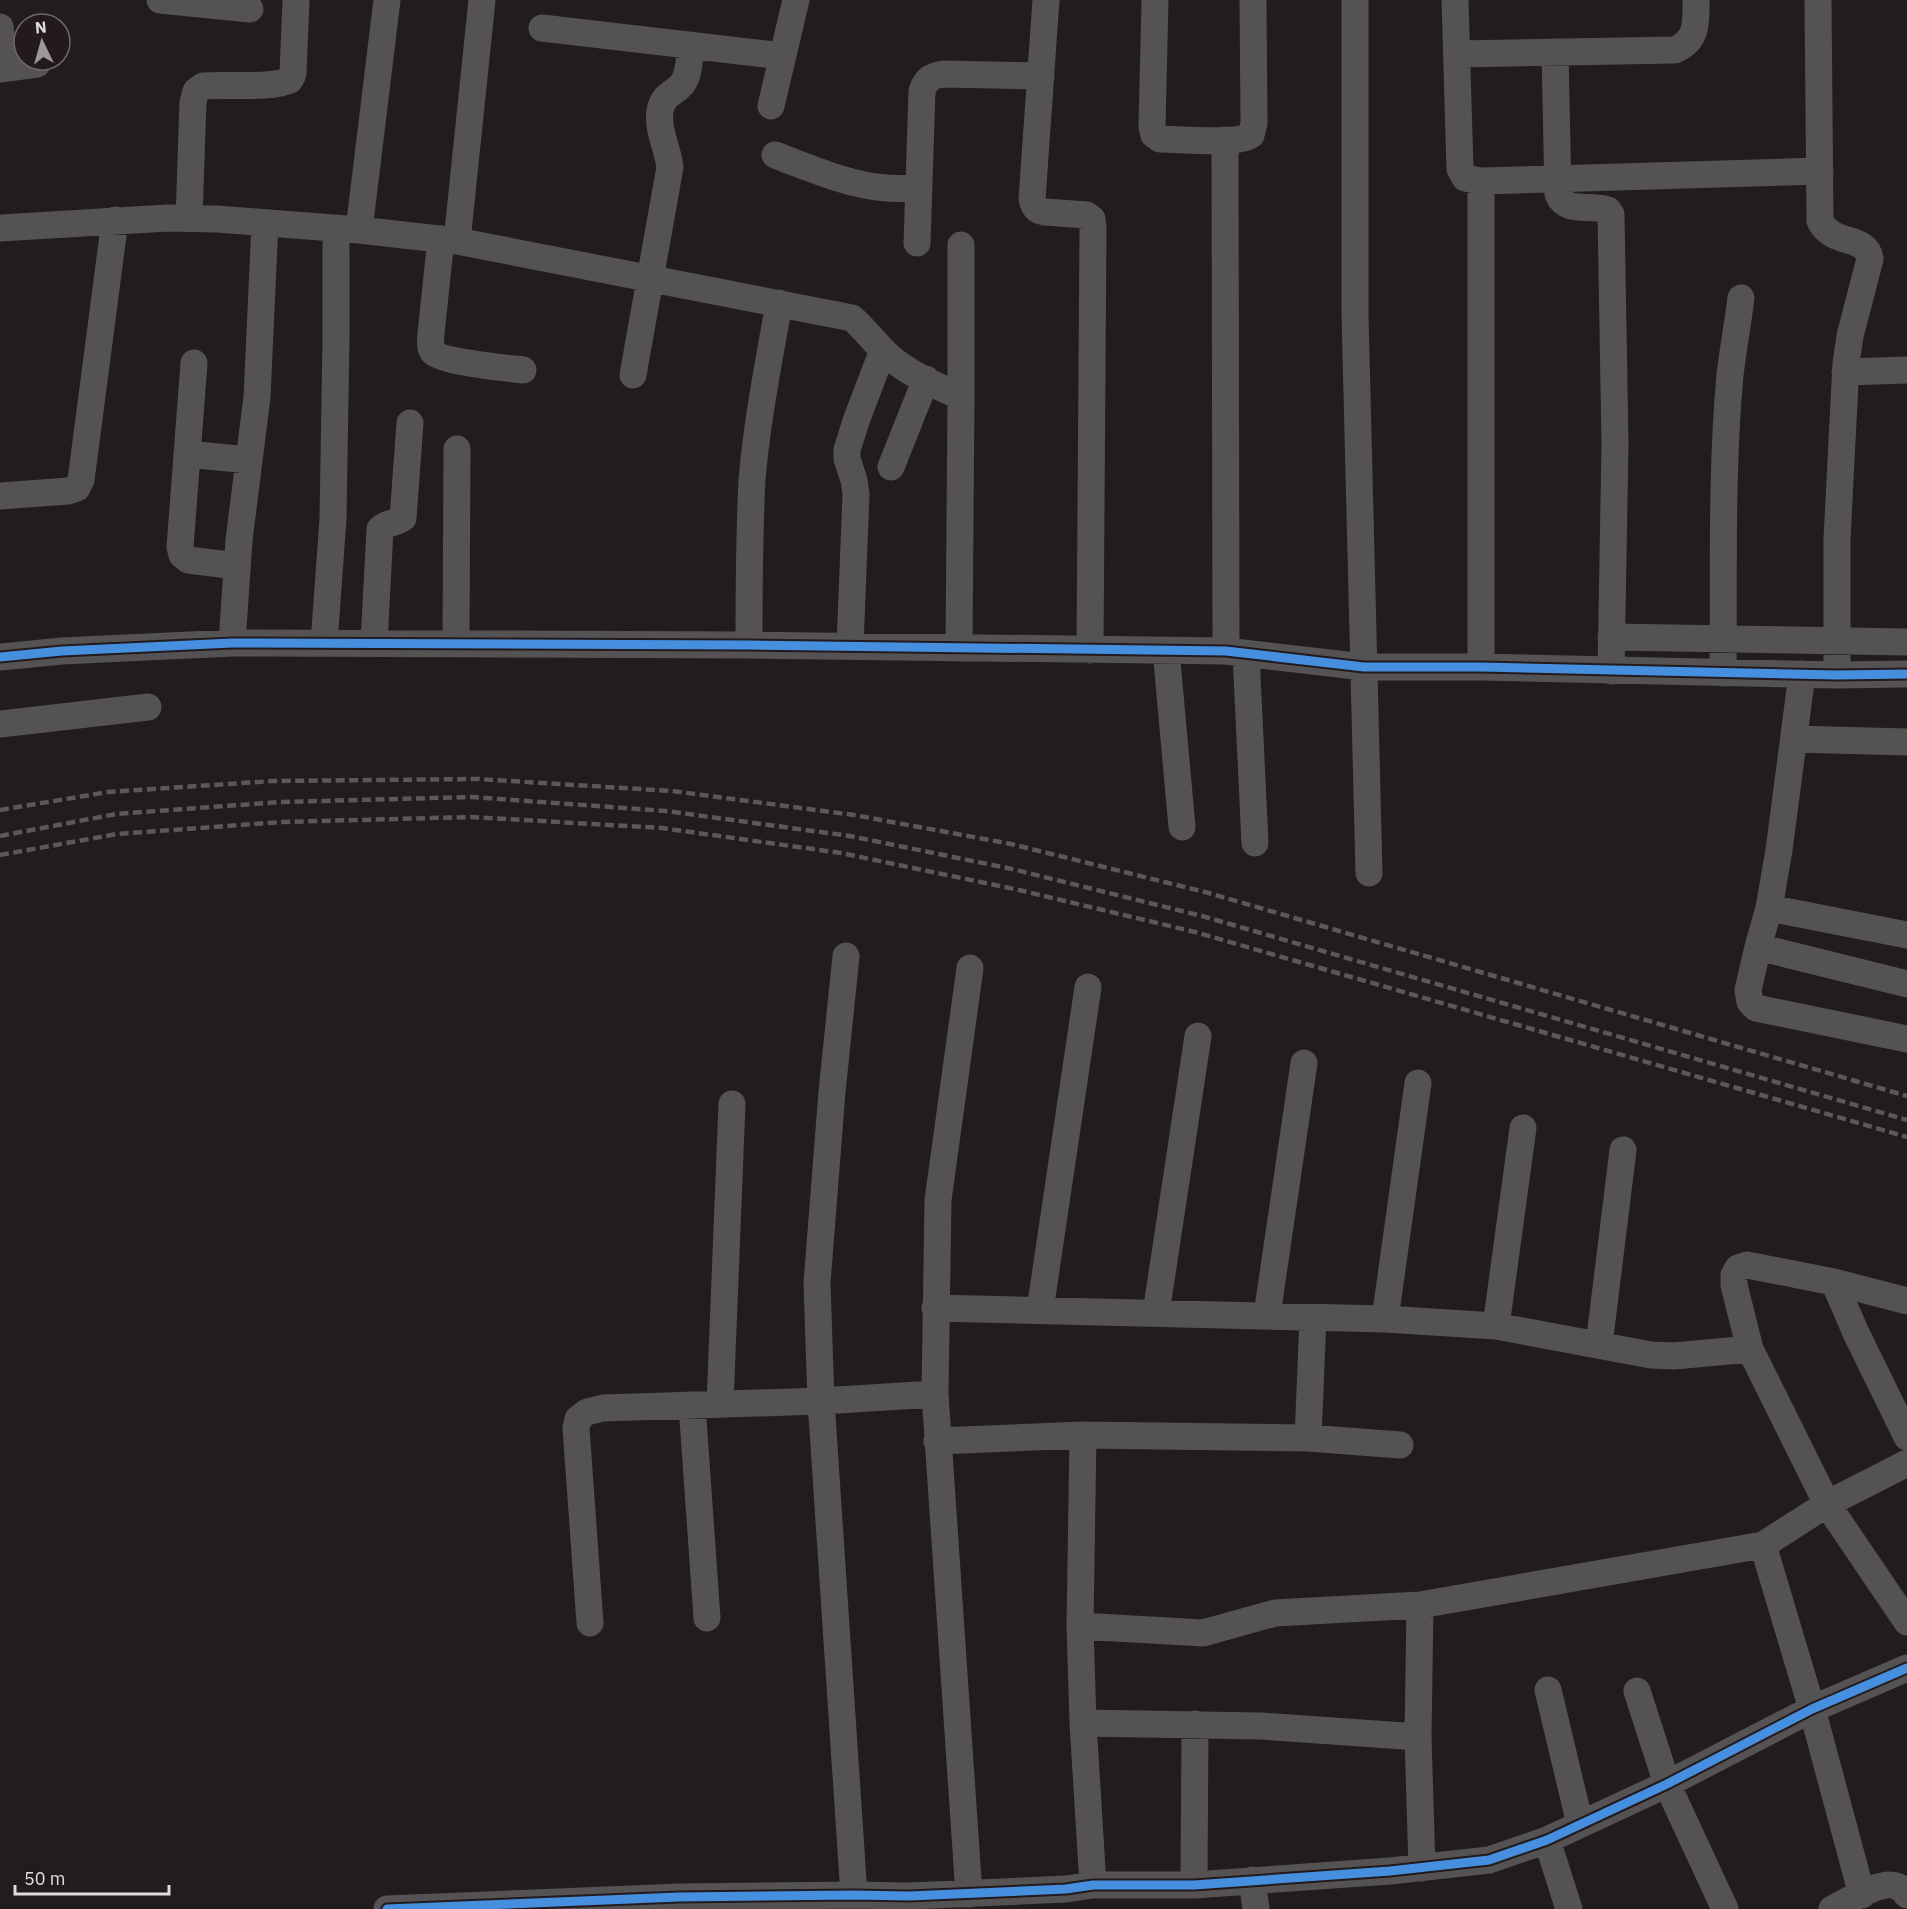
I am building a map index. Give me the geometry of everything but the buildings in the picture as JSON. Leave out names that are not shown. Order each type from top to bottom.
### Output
[{"type":"street","points":[[160,0],[200,2],[250,9]]},
{"type":"street","points":[[189,218],[196,91],[203,86],[285,83],[290,80],[293,74],[296,0]]},
{"type":"street","points":[[324,643],[333,519],[336,339],[347,229],[387,0]]},
{"type":"street","points":[[482,0],[449,240],[431,333],[431,346],[433,352],[440,357],[523,370]]},
{"type":"street","points":[[771,106],[796,0]]},
{"type":"street","points":[[1046,0],[1033,206],[1039,211],[1081,213],[1092,219],[1090,650]]},
{"type":"street","points":[[1155,0],[1152,127],[1154,135],[1160,139],[1225,140],[1245,139],[1251,135],[1254,123],[1253,0]]},
{"type":"street","points":[[1355,0],[1355,314],[1369,873]]},
{"type":"street","points":[[1455,0],[1460,169],[1465,178],[1481,181],[1820,171]]},
{"type":"street","points":[[1457,54],[1676,50],[1687,45],[1694,33],[1696,0]]},
{"type":"street","points":[[1818,0],[1820,221],[1824,229],[1832,235],[1865,247],[1870,259],[1850,336],[1845,372],[1837,539],[1837,675]]},
{"type":"street","points":[[0,27],[3,69]]},
{"type":"street","points":[[542,28],[783,56]]},
{"type":"street","points":[[633,375],[670,167],[669,155],[660,128],[659,112],[663,100],[682,85],[685,79],[691,45]]},
{"type":"street","points":[[1555,52],[1557,179],[1561,202],[1568,206],[1602,207],[1611,214],[1615,444],[1611,670]]},
{"type":"street","points":[[917,243],[922,91],[925,82],[932,76],[942,74],[1041,76]]},
{"type":"street","points":[[1225,140],[1224,457],[1236,653],[1255,843]]},
{"type":"street","points":[[775,155],[861,184],[885,188],[919,188]]},
{"type":"street","points":[[1481,181],[1481,667]]},
{"type":"street","points":[[0,228],[30,228],[115,220],[189,218],[347,229],[449,240],[852,318],[894,360],[962,397]]},
{"type":"street","points":[[0,496],[68,491],[76,488],[81,480],[115,220]]},
{"type":"street","points":[[232,643],[237,566],[258,397],[265,223]]},
{"type":"street","points":[[959,648],[961,245]]},
{"type":"street","points":[[1723,673],[1728,411],[1730,373],[1741,298]]},
{"type":"street","points":[[749,645],[753,477],[761,404],[779,303]]},
{"type":"street","points":[[850,646],[856,494],[847,459],[847,450],[883,350]]},
{"type":"street","points":[[194,363],[180,547],[182,555],[188,560],[237,566]]},
{"type":"street","points":[[1845,372],[1907,370]]},
{"type":"street","points":[[891,467],[926,379]]},
{"type":"street","points":[[374,643],[380,529],[385,524],[396,523],[403,518],[410,423]]},
{"type":"street","points":[[456,644],[457,449]]},
{"type":"street","points":[[187,454],[249,460]]},
{"type":"street","points":[[1611,637],[1907,642]]},
{"type":"street","points":[[0,657],[62,651],[232,643],[749,645],[1236,653],[1364,667],[1481,667],[1837,675],[1907,674]]},
{"type":"street","points":[[1166,651],[1182,827]]},
{"type":"street","points":[[1802,674],[1769,909],[1748,990],[1750,1002],[1756,1008],[1907,1039]]},
{"type":"street","points":[[0,724],[148,707]]},
{"type":"street","points":[[1794,739],[1907,742]]},
{"type":"street","points":[[1769,909],[1907,935]]},
{"type":"street","points":[[1758,947],[1907,984]]},
{"type":"street","points":[[846,956],[832,1092],[817,1283],[821,1401],[854,1895]]},
{"type":"street","points":[[969,1894],[937,1441],[935,1308],[938,1200],[970,968]]},
{"type":"street","points":[[1040,1310],[1088,987]]},
{"type":"street","points":[[1156,1313],[1198,1036]]},
{"type":"street","points":[[1267,1315],[1304,1063]]},
{"type":"street","points":[[1385,1319],[1418,1083]]},
{"type":"street","points":[[720,1404],[732,1104]]},
{"type":"street","points":[[1496,1326],[1523,1128]]},
{"type":"street","points":[[1599,1345],[1623,1150]]},
{"type":"street","points":[[1907,1301],[1834,1282],[1747,1265],[1738,1268],[1734,1275],[1734,1285],[1750,1349],[1827,1504],[1907,1622]]},
{"type":"street","points":[[1834,1282],[1856,1333],[1907,1437]]},
{"type":"street","points":[[935,1308],[1385,1319],[1496,1326],[1651,1355],[1674,1356],[1750,1349]]},
{"type":"street","points":[[1308,1438],[1313,1318]]},
{"type":"street","points":[[590,1623],[576,1428],[578,1419],[587,1412],[603,1408],[821,1401],[935,1394]]},
{"type":"street","points":[[692,1405],[707,1618]]},
{"type":"street","points":[[937,1441],[1083,1436],[1308,1438],[1400,1445]]},
{"type":"street","points":[[1083,1436],[1080,1626],[1083,1723],[1093,1885]]},
{"type":"street","points":[[1080,1626],[1203,1633],[1275,1613],[1420,1605],[1763,1545],[1827,1504],[1907,1463]]},
{"type":"street","points":[[1763,1545],[1812,1709],[1862,1895]]},
{"type":"street","points":[[1420,1605],[1418,1737],[1422,1868]]},
{"type":"street","points":[[387,1909],[679,1903],[823,1903],[854,1895],[909,1903],[969,1894],[1067,1899],[1093,1885],[1159,1897],[1194,1885],[1422,1868],[1488,1860],[1547,1840],[1667,1784],[1812,1709],[1907,1668]]},
{"type":"street","points":[[1548,1690],[1580,1824]]},
{"type":"street","points":[[1637,1691],[1667,1784],[1725,1909]]},
{"type":"street","points":[[1083,1723],[1261,1726],[1418,1737]]},
{"type":"street","points":[[1194,1885],[1195,1725]]},
{"type":"street","points":[[1547,1840],[1569,1909]]},
{"type":"street","points":[[1252,1880],[1256,1909]]},
{"type":"street","points":[[1832,1909],[1879,1886],[1889,1884],[1902,1889],[1907,1895]]},
{"type":"railway","points":[[0,810],[108,792],[273,781],[478,779],[672,791],[854,815],[1011,844],[1205,892],[1907,1096]]},
{"type":"railway","points":[[0,836],[116,814],[280,802],[472,797],[666,811],[850,836],[1012,869],[1202,916],[1907,1120]]},
{"type":"railway","points":[[0,855],[117,834],[282,822],[471,817],[662,828],[841,853],[1019,890],[1195,932],[1907,1137]]},
{"type":"cycle path","points":[[0,657],[62,651],[232,643],[749,645],[1226,651],[1364,667],[1481,667],[1837,675],[1907,674]]},
{"type":"cycle path","points":[[387,1909],[679,1897],[909,1896],[1066,1889],[1093,1885],[1194,1885],[1390,1871],[1489,1860],[1547,1840],[1667,1784],[1812,1709],[1907,1668]]}]
